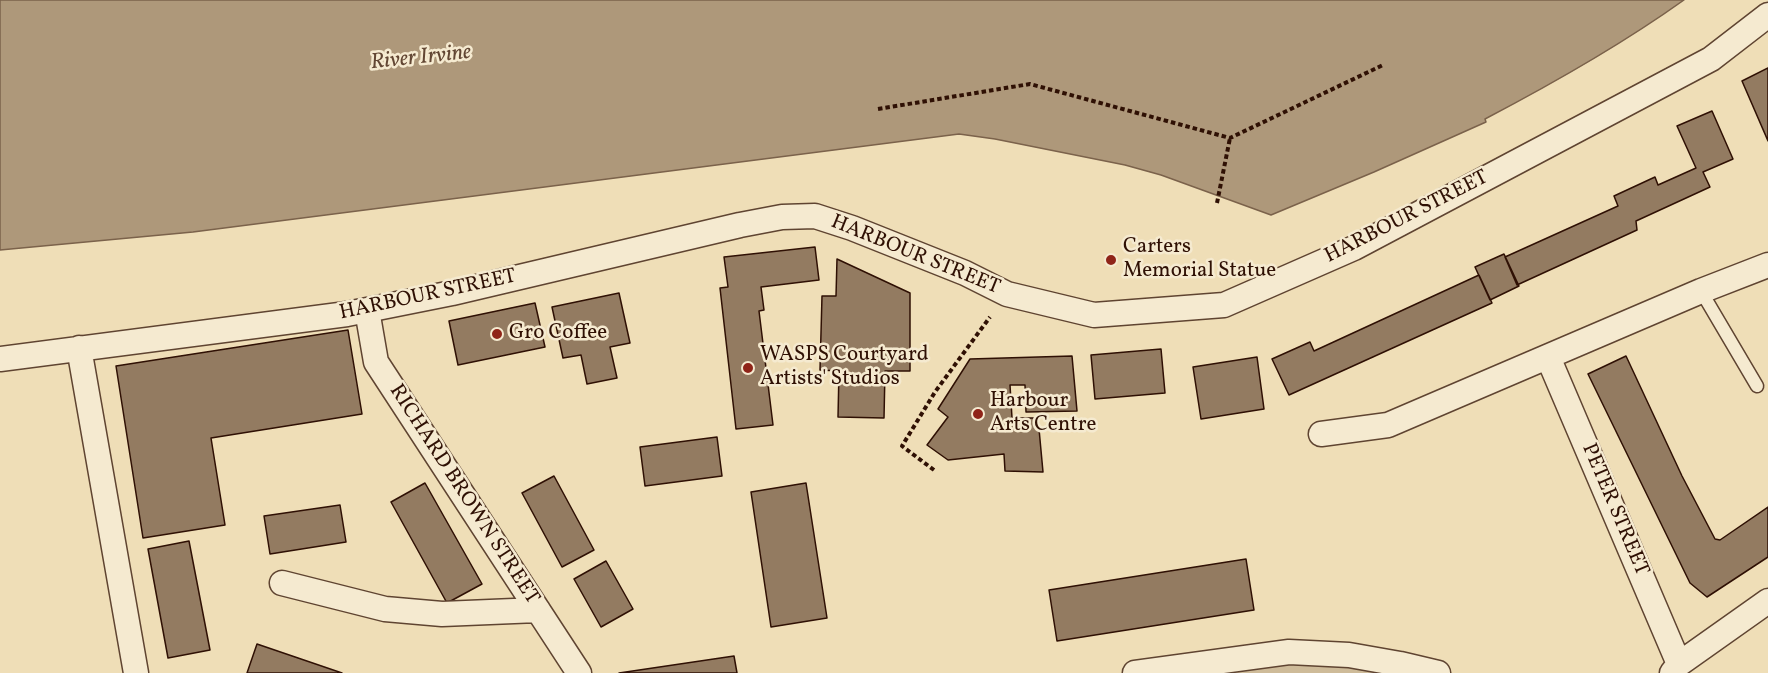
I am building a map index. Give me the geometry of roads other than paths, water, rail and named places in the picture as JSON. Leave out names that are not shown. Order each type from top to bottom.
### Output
[{"type":"street","name":"HARBOUR STREET","points":[[0,358],[367,310],[452,293],[782,217],[815,216],[852,228],[965,273],[1007,294],[1094,315],[1224,305],[1354,248],[1711,59],[1768,15]]},
{"type":"street","points":[[1321,434],[1388,425],[1701,291],[1768,265]]},
{"type":"street","name":"RICHARD BROWN STREET","points":[[367,310],[376,362],[579,673]]},
{"type":"street","points":[[79,348],[136,673]]},
{"type":"street","name":"PETER STREET","points":[[1548,357],[1676,668]]},
{"type":"street","points":[[282,583],[385,609],[442,614],[538,610]]},
{"type":"street","points":[[1676,668],[1768,601]]},
{"type":"street","points":[[1135,673],[1289,652],[1349,655],[1400,668],[1438,673]]},
{"type":"lane","points":[[1701,291],[1757,386]]},
{"type":"water","name":"River Irvine","points":[[0,0],[1684,0],[1587,63],[1485,119],[1486,122],[1271,215],[1161,175],[1125,165],[959,134],[193,232],[0,250]]},
{"type":"place","name":"Carters Memorial Statue","points":[[1111,260]]},
{"type":"place","name":"Gro Coffee","points":[[497,334]]},
{"type":"place","name":"WASPS Courtyard Artists' Studios","points":[[748,368]]},
{"type":"place","name":"Harbour Arts Centre","points":[[978,414]]}]
